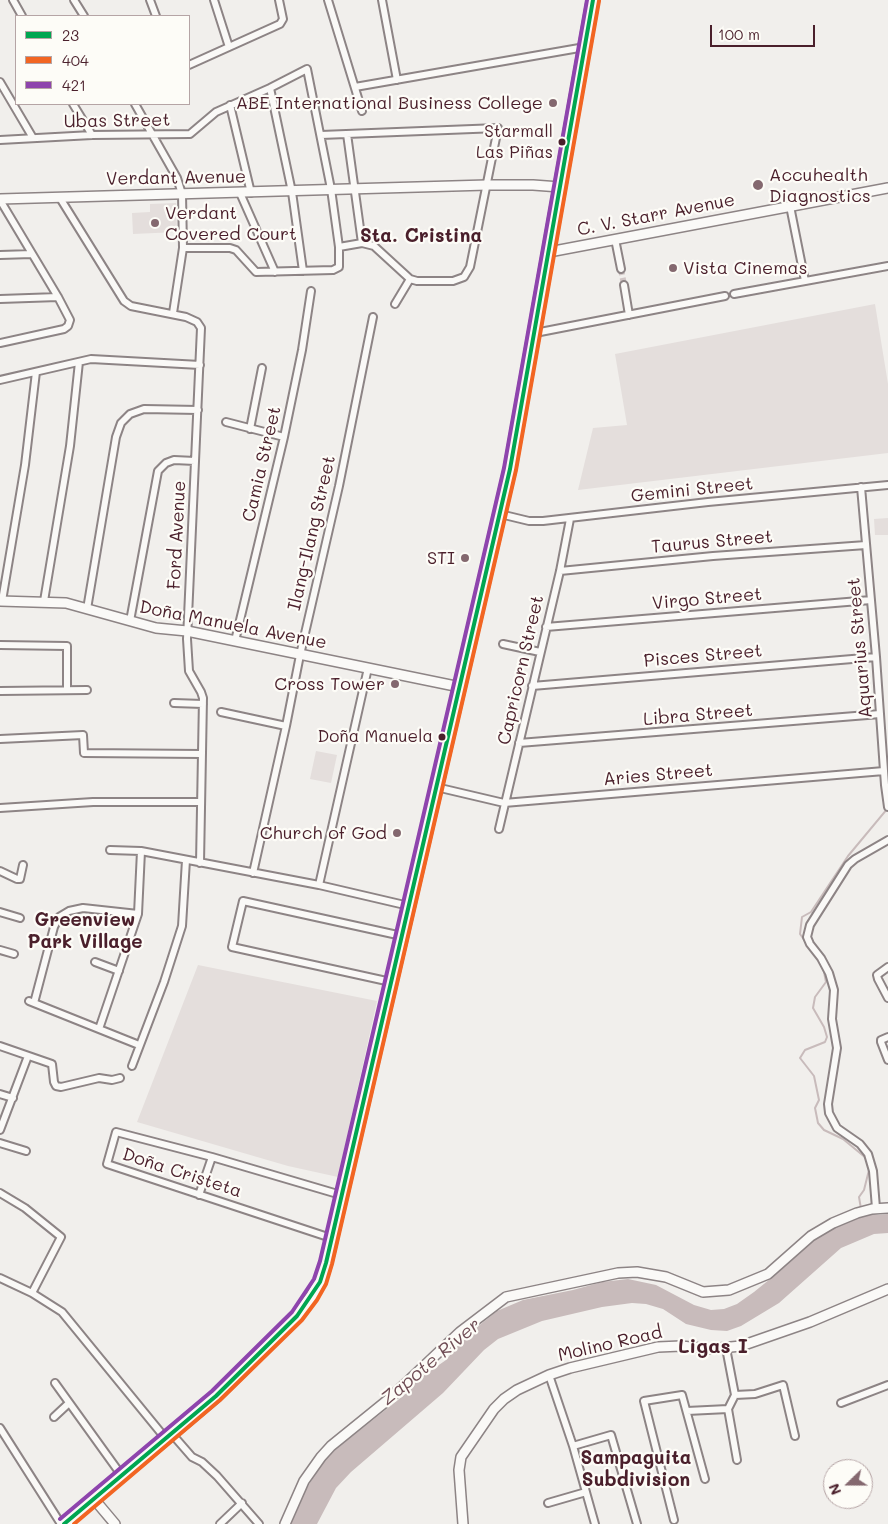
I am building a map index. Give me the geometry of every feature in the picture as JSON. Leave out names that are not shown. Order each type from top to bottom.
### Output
[{"type":"highway","points":[[63,1524],[216,1396],[297,1316],[320,1282],[500,514],[517,434],[593,0]]},
{"type":"main road","name":"Verdant Avenue","points":[[0,200],[292,192],[354,188],[487,185],[560,187]]},
{"type":"main road","name":"C. V. Starr Avenue","points":[[549,252],[888,188]]},
{"type":"main road","name":"Doña Manuela Avenue","points":[[1,601],[66,603],[156,628],[187,631],[460,687]]},
{"type":"main road","points":[[285,1524],[304,1481],[331,1446],[389,1399],[460,1332],[506,1297],[618,1273],[637,1272],[666,1277],[703,1292],[729,1290],[768,1274],[817,1232],[833,1222],[874,1208],[888,1208]]},
{"type":"main road","name":"Molino Road","points":[[463,1524],[459,1470],[461,1457],[489,1416],[504,1399],[518,1390],[549,1375],[658,1347],[710,1349],[726,1348],[756,1341],[810,1322],[888,1289]]},
{"type":"main road","points":[[94,1499],[115,1524]]},
{"type":"street","points":[[13,0],[21,15]]},
{"type":"street","points":[[74,0],[83,15]]},
{"type":"street","points":[[150,0],[156,15]]},
{"type":"street","points":[[214,0],[229,47]]},
{"type":"street","points":[[190,65],[276,27],[282,22],[283,14],[279,0]]},
{"type":"street","points":[[328,0],[356,87],[362,112]]},
{"type":"street","points":[[382,0],[398,80]]},
{"type":"street","points":[[356,87],[585,47]]},
{"type":"street","name":"Ubas Street","points":[[0,140],[92,135],[190,134],[208,117],[307,69],[321,135]]},
{"type":"street","points":[[0,82],[33,138]]},
{"type":"street","points":[[270,88],[292,192],[303,271]]},
{"type":"street","points":[[74,105],[92,135]]},
{"type":"street","points":[[136,105],[177,178],[182,194],[183,248],[173,313]]},
{"type":"street","points":[[230,105],[250,193]]},
{"type":"street","points":[[183,248],[230,248],[236,250],[256,272],[336,270],[340,265],[339,247],[321,135],[498,128],[470,267],[464,277],[453,281],[423,282],[410,278],[378,248],[370,244],[362,243],[339,247]]},
{"type":"street","points":[[348,134],[362,243]]},
{"type":"street","points":[[240,193],[275,272]]},
{"type":"street","name":"Ford Avenue","points":[[60,198],[124,301],[131,306],[186,317],[198,324],[202,333],[187,631],[187,665],[201,692],[203,704],[200,863]]},
{"type":"street","points":[[0,200],[70,320],[68,326],[64,329],[0,343]]},
{"type":"street","points":[[790,206],[805,281]]},
{"type":"street","points":[[615,239],[621,269]]},
{"type":"street","points":[[0,255],[32,254]]},
{"type":"street","points":[[734,294],[814,281],[888,266]]},
{"type":"street","points":[[395,304],[410,278]]},
{"type":"street","points":[[624,285],[630,315]]},
{"type":"street","name":"Camia Street","points":[[235,641],[284,437],[302,350],[311,292]]},
{"type":"street","points":[[535,333],[725,296]]},
{"type":"street","points":[[0,299],[58,297]]},
{"type":"street","name":"Ilang-Ilang Street","points":[[253,873],[300,655],[340,486],[373,317]]},
{"type":"street","points":[[0,380],[91,359],[200,365]]},
{"type":"street","points":[[44,601],[70,446],[78,362]]},
{"type":"street","points":[[250,429],[262,368]]},
{"type":"street","points":[[1,601],[25,465],[36,372]]},
{"type":"street","points":[[87,609],[116,436],[121,423],[130,414],[144,409],[198,410]]},
{"type":"street","points":[[226,422],[284,437]]},
{"type":"street","points":[[130,621],[158,471],[166,463],[174,460],[195,461]]},
{"type":"street","name":"Gemini Street","points":[[500,514],[529,521],[570,519],[888,485]]},
{"type":"street","name":"Aquarius Street","points":[[861,487],[888,807]]},
{"type":"street","name":"Capricorn Street","points":[[499,828],[560,571],[570,519]]},
{"type":"street","name":"Taurus Street","points":[[560,571],[713,556],[866,545]]},
{"type":"street","name":"Virgo Street","points":[[546,627],[871,600]]},
{"type":"street","points":[[0,644],[67,646],[67,690]]},
{"type":"street","points":[[503,644],[540,652]]},
{"type":"street","name":"Pisces Street","points":[[532,686],[876,657]]},
{"type":"street","points":[[319,885],[368,668]]},
{"type":"street","points":[[0,691],[87,690]]},
{"type":"street","points":[[174,703],[203,704]]},
{"type":"street","points":[[222,712],[286,726]]},
{"type":"street","name":"Libra Street","points":[[519,743],[880,714]]},
{"type":"street","points":[[0,739],[83,735],[84,753],[202,754]]},
{"type":"street","name":"Aries Street","points":[[436,787],[504,803],[884,772]]},
{"type":"street","points":[[0,808],[93,802],[201,802]]},
{"type":"street","points":[[874,1208],[873,1171],[868,1154],[860,1144],[837,1128],[829,1113],[828,1104],[836,1048],[832,1019],[834,990],[829,973],[807,937],[810,925],[848,865],[888,840]]},
{"type":"street","points":[[110,850],[142,851],[319,885],[409,906]]},
{"type":"street","points":[[99,1029],[138,914],[142,851]]},
{"type":"street","points":[[132,1066],[164,982],[182,926],[186,860]]},
{"type":"street","points":[[0,871],[20,879],[23,865]]},
{"type":"street","points":[[391,982],[232,947],[242,904],[243,901],[402,936]]},
{"type":"street","points":[[138,914],[83,908],[69,911],[59,917],[54,927],[32,1002],[139,1045]]},
{"type":"street","points":[[0,912],[20,918]]},
{"type":"street","points":[[0,950],[14,954]]},
{"type":"street","points":[[95,962],[119,971]]},
{"type":"street","points":[[888,967],[877,974],[888,998]]},
{"type":"street","points":[[885,1039],[888,1060]]},
{"type":"street","points":[[0,1046],[52,1064],[56,1086],[60,1087],[99,1078],[112,1080],[120,1078]]},
{"type":"street","points":[[0,1130],[28,1056]]},
{"type":"street","points":[[0,1094],[12,1098]]},
{"type":"street","name":"Doña Cristeta","points":[[330,1238],[107,1164],[116,1132],[212,1157],[341,1195]]},
{"type":"street","points":[[0,1143],[26,1152]]},
{"type":"street","points":[[199,1195],[212,1157]]},
{"type":"street","points":[[0,1193],[24,1208],[61,1237],[32,1293]]},
{"type":"street","points":[[0,1278],[32,1293],[62,1312],[169,1437],[192,1457],[204,1464],[242,1503],[259,1524]]},
{"type":"street","points":[[726,1348],[735,1395],[728,1409],[737,1460]]},
{"type":"street","points":[[549,1375],[573,1446],[595,1524]]},
{"type":"street","points":[[55,1383],[122,1476]]},
{"type":"street","points":[[735,1395],[755,1394],[782,1385],[794,1436]]},
{"type":"street","points":[[841,1403],[888,1385]]},
{"type":"street","points":[[674,1520],[644,1400],[682,1395],[705,1479]]},
{"type":"street","points":[[54,1417],[69,1403]]},
{"type":"street","points":[[687,1411],[728,1409]]},
{"type":"street","points":[[0,1428],[63,1524]]},
{"type":"street","points":[[573,1446],[611,1435],[637,1524]]},
{"type":"street","points":[[548,1503],[586,1492]]},
{"type":"street","points":[[220,1524],[242,1503]]},
{"type":"shaded area","name":"Verdant Covered Court","points":[[176,203],[177,232],[133,234],[132,213],[150,212],[150,204]]},
{"type":"shaded area","points":[[875,304],[888,384],[888,453],[578,490],[593,428],[627,425],[615,354]]},
{"type":"shaded area","points":[[888,518],[888,535],[875,535],[874,519]]},
{"type":"shaded area","points":[[316,751],[337,755],[331,783],[310,779]]},
{"type":"shaded area","points":[[198,965],[377,1001],[338,1177],[288,1166],[137,1122]]},
{"type":"shaded area","points":[[861,1213],[888,1214],[888,1233],[874,1234],[841,1248],[779,1303],[741,1326],[727,1331],[711,1330],[686,1324],[663,1309],[646,1304],[632,1303],[602,1307],[542,1321],[498,1339],[484,1350],[443,1393],[351,1472],[336,1488],[317,1524],[290,1524],[298,1502],[325,1459],[403,1396],[416,1381],[446,1360],[466,1336],[497,1311],[523,1300],[602,1282],[628,1279],[656,1285],[694,1305],[711,1310],[724,1309],[737,1304],[754,1292],[814,1240],[834,1226]]},
{"type":"waterway","points":[[818,959],[800,934],[802,917],[811,912],[848,856],[888,808]]},
{"type":"waterway","points":[[823,967],[826,982],[815,997],[813,1008],[824,1027],[827,1037],[825,1042],[805,1050],[800,1058],[814,1076],[819,1100],[815,1108],[818,1123],[824,1130],[843,1139],[866,1158],[869,1170],[864,1190],[859,1197],[861,1209]]},
{"type":"tunnel","points":[[621,269],[624,285]]},
{"type":"transit line","name":"421","points":[[60,1519],[212,1391],[292,1312],[314,1279],[320,1261],[504,468],[587,0]]},
{"type":"transit line","name":"23","points":[[64,1524],[216,1396],[297,1316],[320,1282],[326,1263],[510,469],[593,0]]},
{"type":"transit line","name":"404","points":[[74,1524],[220,1400],[302,1320],[326,1284],[516,470],[599,1]]},
{"type":"place","name":"ABE International Business College","points":[[553,103]]},
{"type":"place","name":"Starmall Las Piñas","points":[[562,142]]},
{"type":"place","name":"Accuhealth Diagnostics","points":[[758,185]]},
{"type":"place","name":"Verdant Covered Court","points":[[155,223]]},
{"type":"place","name":"Vista Cinemas","points":[[673,268]]},
{"type":"place","name":"STI","points":[[465,558]]},
{"type":"place","name":"Cross Tower","points":[[395,684]]},
{"type":"place","name":"Doña Manuela","points":[[442,737]]},
{"type":"place","name":"Church of God","points":[[397,833]]},
{"type":"district","name":"Sta. Cristina","points":[[421,236]]},
{"type":"district","name":"Greenview Park Village","points":[[85,931]]},
{"type":"district","name":"Ligas I","points":[[713,1347]]},
{"type":"district","name":"Sampaguita Subdivision","points":[[636,1469]]},
{"type":"water label","name":"Zapote River","points":[[431,1362]]}]
